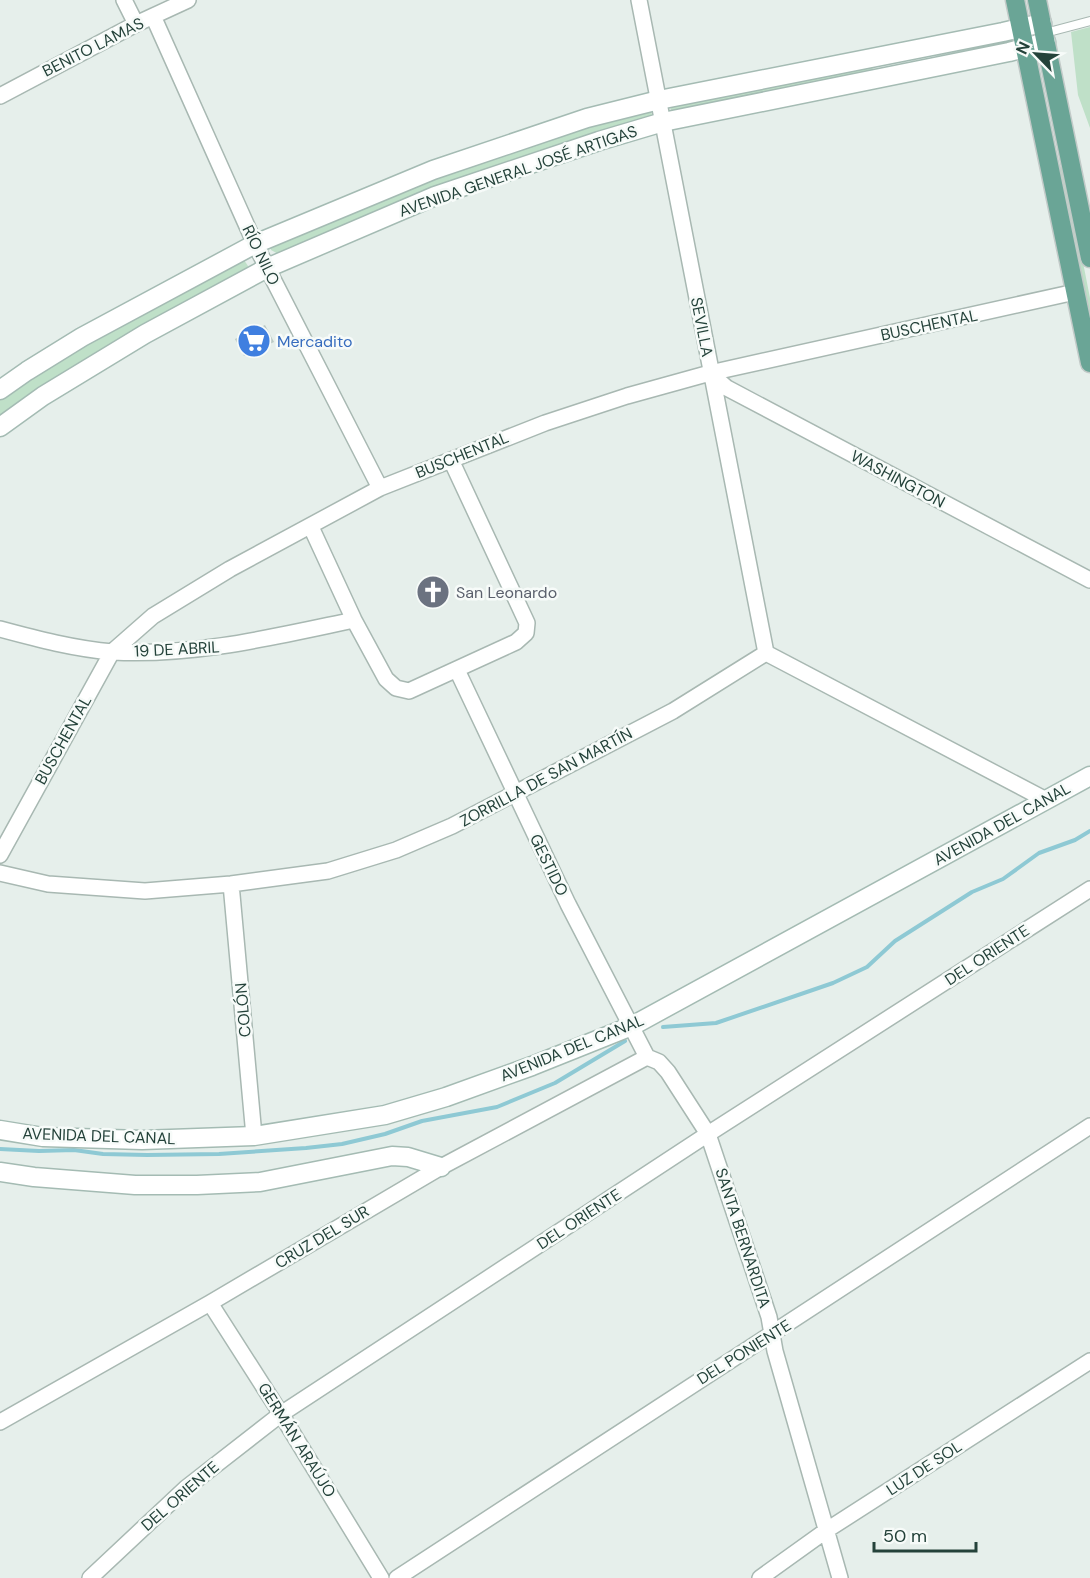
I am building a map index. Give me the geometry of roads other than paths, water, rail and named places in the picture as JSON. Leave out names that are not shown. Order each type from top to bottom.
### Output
[{"type":"main road","points":[[1015,0],[1090,363]]},
{"type":"main road","points":[[1037,0],[1090,258]]},
{"type":"street","points":[[124,0],[136,24]]},
{"type":"street","name":"BENITO LAMAS","points":[[0,95],[153,16],[166,4],[188,0]]},
{"type":"street","name":"SEVILLA","points":[[639,0],[766,653]]},
{"type":"street","name":"RÍO NILO","points":[[153,16],[255,244],[380,488]]},
{"type":"street","name":"AVENIDA GENERAL JOSÉ ARTIGAS","points":[[0,390],[82,337],[255,244],[433,170],[586,118],[659,100],[1020,28],[1044,33]]},
{"type":"street","name":"AVENIDA GENERAL JOSÉ ARTIGAS","points":[[0,427],[43,396],[145,334],[267,268],[435,196],[598,141],[663,122],[1025,48],[1044,33]]},
{"type":"street","points":[[911,50],[918,57],[914,71]]},
{"type":"street","name":"BUSCHENTAL","points":[[0,855],[112,652],[153,616],[230,569],[380,488],[565,416],[627,396],[710,373],[1075,292]]},
{"type":"street","name":"WASHINGTON","points":[[710,373],[727,388],[1090,580]]},
{"type":"street","points":[[311,527],[354,620],[386,679],[396,688],[409,691],[516,642],[526,633],[527,623],[450,460]]},
{"type":"street","name":"19 DE ABRIL","points":[[0,629],[49,642],[112,652],[208,649],[354,620]]},
{"type":"street","points":[[766,653],[1046,800]]},
{"type":"street","name":"ZORRILLA DE SAN MARTÍN","points":[[0,873],[48,884],[145,891],[231,884],[328,871],[396,850],[452,826],[673,711],[766,653]]},
{"type":"street","name":"GESTIDO","points":[[457,670],[568,904],[647,1057]]},
{"type":"street","name":"AVENIDA DEL CANAL","points":[[0,1130],[43,1137],[142,1140],[254,1136],[385,1115],[416,1106],[532,1066],[632,1026],[1090,776]]},
{"type":"street","name":"COLÓN","points":[[231,884],[254,1136]]},
{"type":"street","name":"DEL ORIENTE","points":[[90,1578],[186,1488],[281,1414],[708,1134],[1090,889]]},
{"type":"street","name":"SANTA BERNARDITA","points":[[647,1057],[659,1062],[668,1072],[708,1134],[769,1317],[775,1351],[840,1578]]},
{"type":"street","name":"CRUZ DEL SUR","points":[[0,1422],[210,1303],[441,1167],[647,1057]]},
{"type":"street","name":"DEL PONIENTE","points":[[397,1578],[1090,1126]]},
{"type":"street","points":[[0,1172],[135,1185],[196,1185],[260,1182],[392,1156],[408,1157],[441,1167]]},
{"type":"street","name":"GERMÁN ARAÚJO","points":[[210,1303],[381,1578]]},
{"type":"street","name":"LUZ DE SOL","points":[[760,1578],[827,1530],[1090,1361]]},
{"type":"lane","points":[[1044,33],[1090,21]]},
{"type":"waterway","points":[[663,1027],[716,1023],[833,983],[867,967],[895,941],[972,892],[1003,879],[1039,853],[1075,840],[1090,831]]},
{"type":"waterway","points":[[0,1149],[74,1150],[103,1154],[219,1154],[342,1144],[385,1134],[422,1121],[497,1107],[555,1083],[625,1041]]},
{"type":"place","name":"Mercadito","points":[[254,341]]},
{"type":"place","name":"San Leonardo","points":[[433,592]]}]
